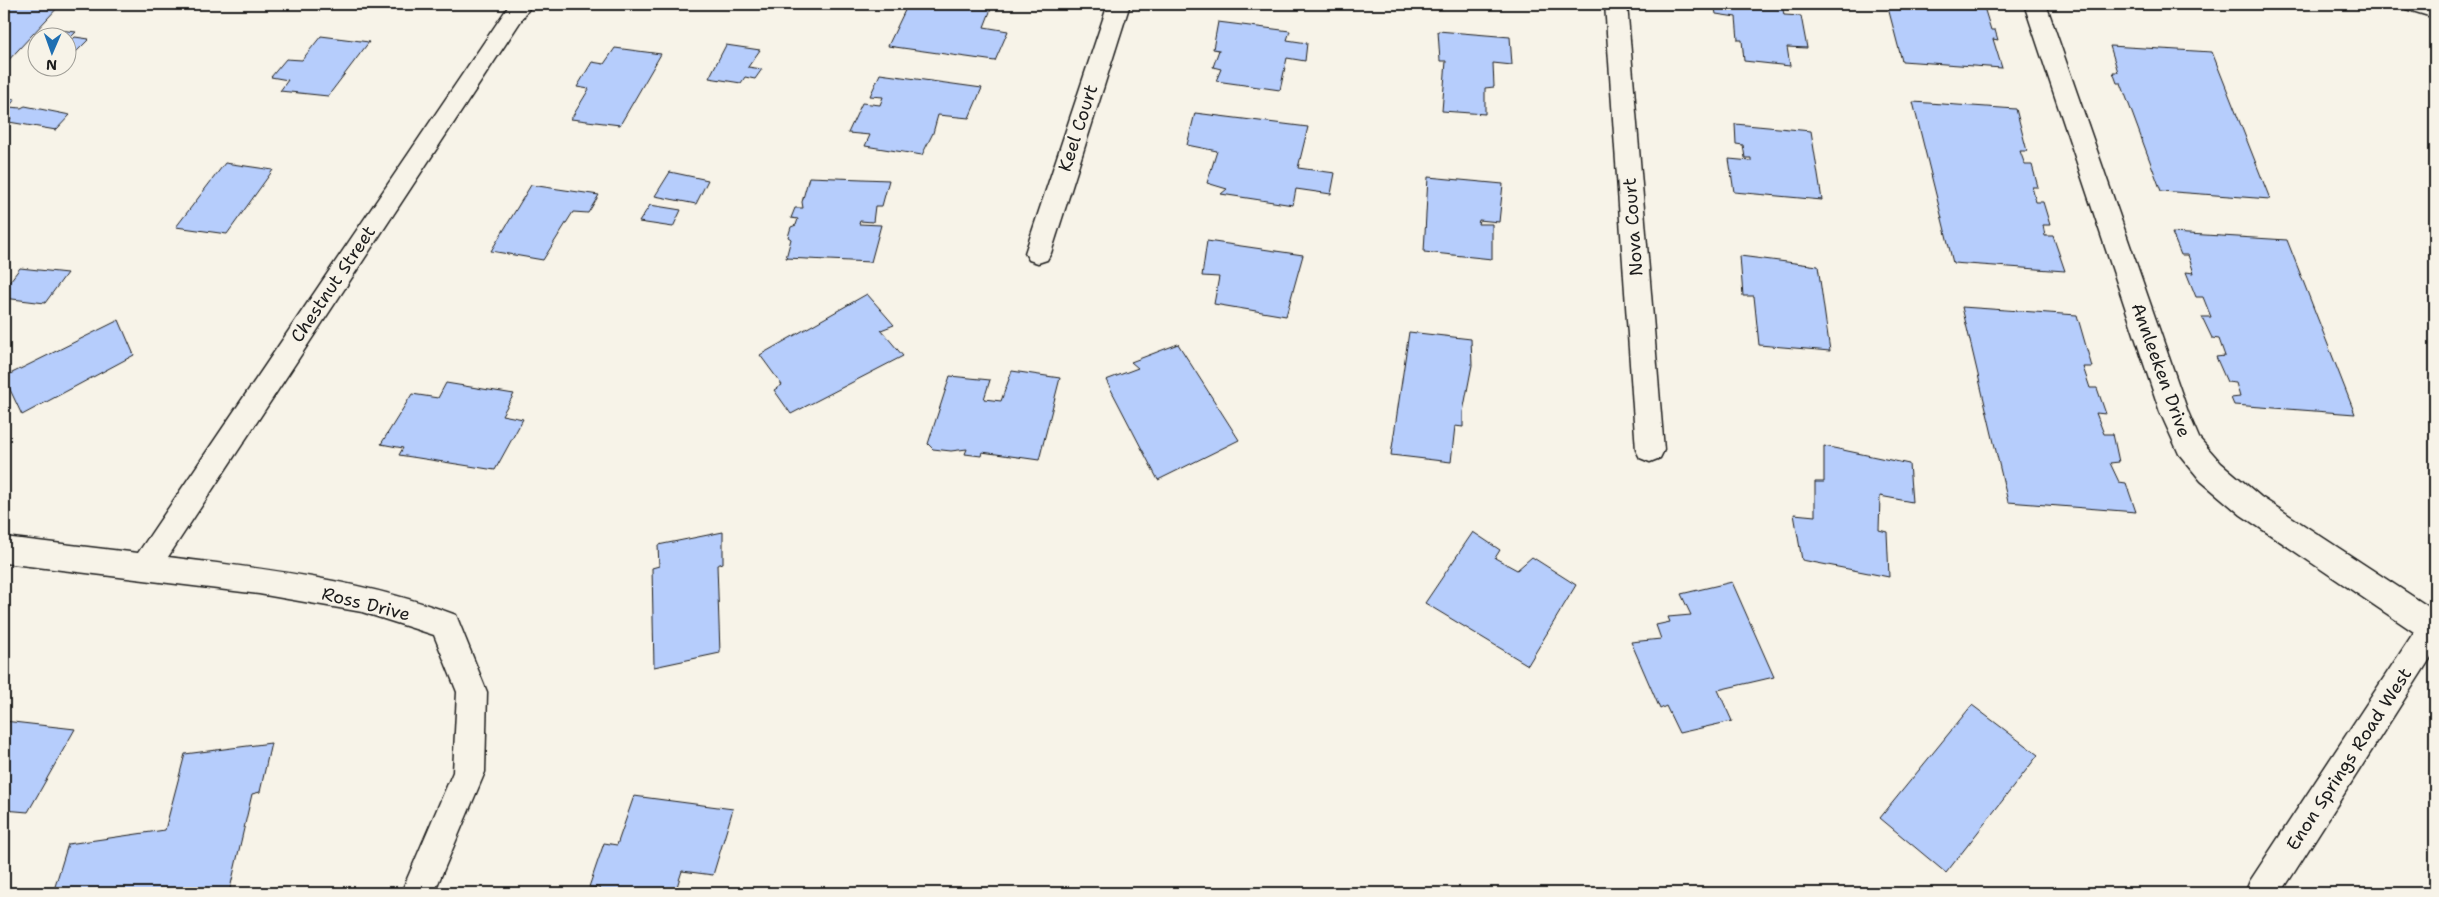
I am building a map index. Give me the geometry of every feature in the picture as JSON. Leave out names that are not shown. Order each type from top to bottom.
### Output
[{"type":"street","name":"Chestnut Street","points":[[146,566],[521,4]]},
{"type":"street","name":"Keel Court","points":[[1038,253],[1119,4]]},
{"type":"street","name":"Nova Court","points":[[1616,4],[1650,450]]},
{"type":"street","name":"Annleeken Drive","points":[[2035,4],[2170,403],[2190,446],[2211,472],[2250,506],[2434,626]]},
{"type":"street","points":[[2414,4],[2435,11]]},
{"type":"street","name":"Ross Drive","points":[[4,550],[259,581],[362,599],[445,625],[472,692],[470,772],[417,893]]},
{"type":"street","name":"Enon Springs Road West","points":[[2262,893],[2434,626]]},
{"type":"building","points":[[8,4],[61,4],[39,28],[28,28],[28,39],[4,65],[4,9]]},
{"type":"building","points":[[908,4],[993,4],[984,27],[1008,31],[995,61],[888,46]]},
{"type":"building","points":[[1714,4],[1782,4],[1784,15],[1801,16],[1807,48],[1787,47],[1790,66],[1744,61],[1742,40],[1738,40],[1736,17],[1716,14]]},
{"type":"building","points":[[1887,4],[1983,4],[1991,30],[1995,30],[1998,40],[1993,39],[2002,68],[1902,61]]},
{"type":"building","points":[[1218,22],[1290,31],[1287,40],[1307,43],[1305,61],[1287,58],[1280,90],[1216,81],[1221,69],[1213,67],[1219,50],[1213,49]]},
{"type":"building","points":[[1438,31],[1510,37],[1512,65],[1493,63],[1494,87],[1485,88],[1485,114],[1442,111],[1446,61],[1440,61]]},
{"type":"building","points":[[321,36],[369,42],[328,96],[280,91],[288,80],[271,77],[286,59],[302,60]]},
{"type":"building","points":[[78,37],[89,39],[78,50]]},
{"type":"building","points":[[726,45],[760,50],[748,67],[762,69],[755,79],[745,77],[741,83],[709,78]]},
{"type":"building","points":[[2110,46],[2212,52],[2270,199],[2161,191],[2121,83],[2117,83],[2113,72],[2118,72]]},
{"type":"building","points":[[615,48],[661,54],[620,125],[571,119],[589,89],[577,87],[592,62],[604,64]]},
{"type":"building","points":[[880,74],[982,88],[969,118],[938,115],[933,133],[922,155],[865,146],[870,135],[848,133],[862,103],[880,105],[883,97],[870,96]]},
{"type":"building","points":[[4,98],[15,99],[9,107],[21,108],[25,106],[70,115],[56,130],[9,122],[11,118],[4,118]]},
{"type":"building","points":[[1913,102],[2016,109],[2027,151],[2020,151],[2025,165],[2032,165],[2038,187],[2032,187],[2036,202],[2043,202],[2050,225],[2043,225],[2045,236],[2053,236],[2065,271],[1953,263]]},
{"type":"building","points":[[1195,113],[1308,127],[1298,168],[1335,173],[1331,194],[1296,189],[1293,205],[1221,194],[1227,189],[1207,183],[1217,151],[1187,145]]},
{"type":"building","points":[[1735,124],[1811,131],[1822,200],[1734,192],[1729,159],[1751,161],[1751,158],[1745,158],[1743,145],[1736,144]]},
{"type":"building","points":[[225,163],[273,170],[227,234],[176,227]]},
{"type":"building","points":[[670,172],[708,180],[696,204],[655,196]]},
{"type":"building","points":[[809,177],[889,180],[882,206],[875,206],[873,222],[860,221],[859,224],[881,225],[871,262],[786,258],[791,239],[788,237],[791,227],[796,225],[798,219],[791,218],[795,208],[803,208],[802,202]]},
{"type":"building","points":[[1428,177],[1503,184],[1499,222],[1479,220],[1478,224],[1492,224],[1492,259],[1424,252]]},
{"type":"building","points":[[531,185],[599,195],[588,213],[573,212],[543,260],[491,251]]},
{"type":"building","points":[[650,205],[681,210],[673,227],[639,222]]},
{"type":"building","points":[[2172,233],[2287,240],[2355,414],[2234,405],[2231,398],[2240,397],[2236,383],[2227,382],[2216,357],[2225,356],[2219,339],[2212,338],[2202,317],[2211,317],[2203,297],[2196,297],[2186,272],[2194,273],[2188,255],[2181,255]]},
{"type":"building","points":[[1207,241],[1303,255],[1286,316],[1214,304],[1219,277],[1202,276]]},
{"type":"building","points":[[1740,256],[1818,266],[1830,351],[1759,345],[1754,296],[1743,296]]},
{"type":"building","points":[[20,268],[67,273],[45,303],[4,298],[4,289]]},
{"type":"building","points":[[867,294],[894,325],[881,330],[903,356],[791,414],[774,390],[782,385],[760,355]]},
{"type":"building","points":[[1962,307],[2077,315],[2092,367],[2083,367],[2090,388],[2097,388],[2106,414],[2096,413],[2104,434],[2113,434],[2119,462],[2110,463],[2119,482],[2126,483],[2136,512],[2008,502]]},
{"type":"building","points":[[119,320],[134,355],[22,415],[4,377]]},
{"type":"building","points":[[1409,332],[1471,339],[1472,365],[1463,412],[1463,427],[1455,426],[1451,462],[1391,455]]},
{"type":"building","points":[[1178,344],[1239,440],[1158,480],[1106,380],[1138,368],[1131,362]]},
{"type":"building","points":[[1012,371],[1060,378],[1039,460],[982,452],[981,456],[965,454],[967,449],[951,451],[933,449],[928,444],[950,376],[990,380],[984,399],[1001,401]]},
{"type":"building","points":[[446,383],[514,394],[502,415],[523,419],[495,470],[399,455],[403,448],[381,444],[412,394],[438,398]]},
{"type":"building","points":[[1824,446],[1909,464],[1912,502],[1880,496],[1879,530],[1887,532],[1889,577],[1802,560],[1794,514],[1815,516],[1815,482],[1824,482]]},
{"type":"building","points":[[723,532],[723,563],[717,565],[720,653],[654,667],[652,568],[659,566],[658,545]]},
{"type":"building","points":[[1473,532],[1500,550],[1495,558],[1517,570],[1532,557],[1576,585],[1528,665],[1425,603]]},
{"type":"building","points":[[1732,582],[1774,677],[1718,690],[1732,721],[1679,733],[1666,706],[1660,709],[1631,642],[1661,639],[1656,625],[1670,622],[1668,617],[1691,615],[1681,594]]},
{"type":"building","points":[[1972,705],[2038,755],[1946,873],[1880,818]]},
{"type":"building","points":[[4,721],[75,729],[28,812],[4,810]]},
{"type":"building","points":[[271,743],[260,792],[252,794],[229,893],[53,893],[68,844],[165,830],[185,754]]},
{"type":"building","points":[[634,796],[733,809],[713,875],[682,871],[675,893],[598,893],[600,888],[589,887],[604,843],[617,845]]}]
